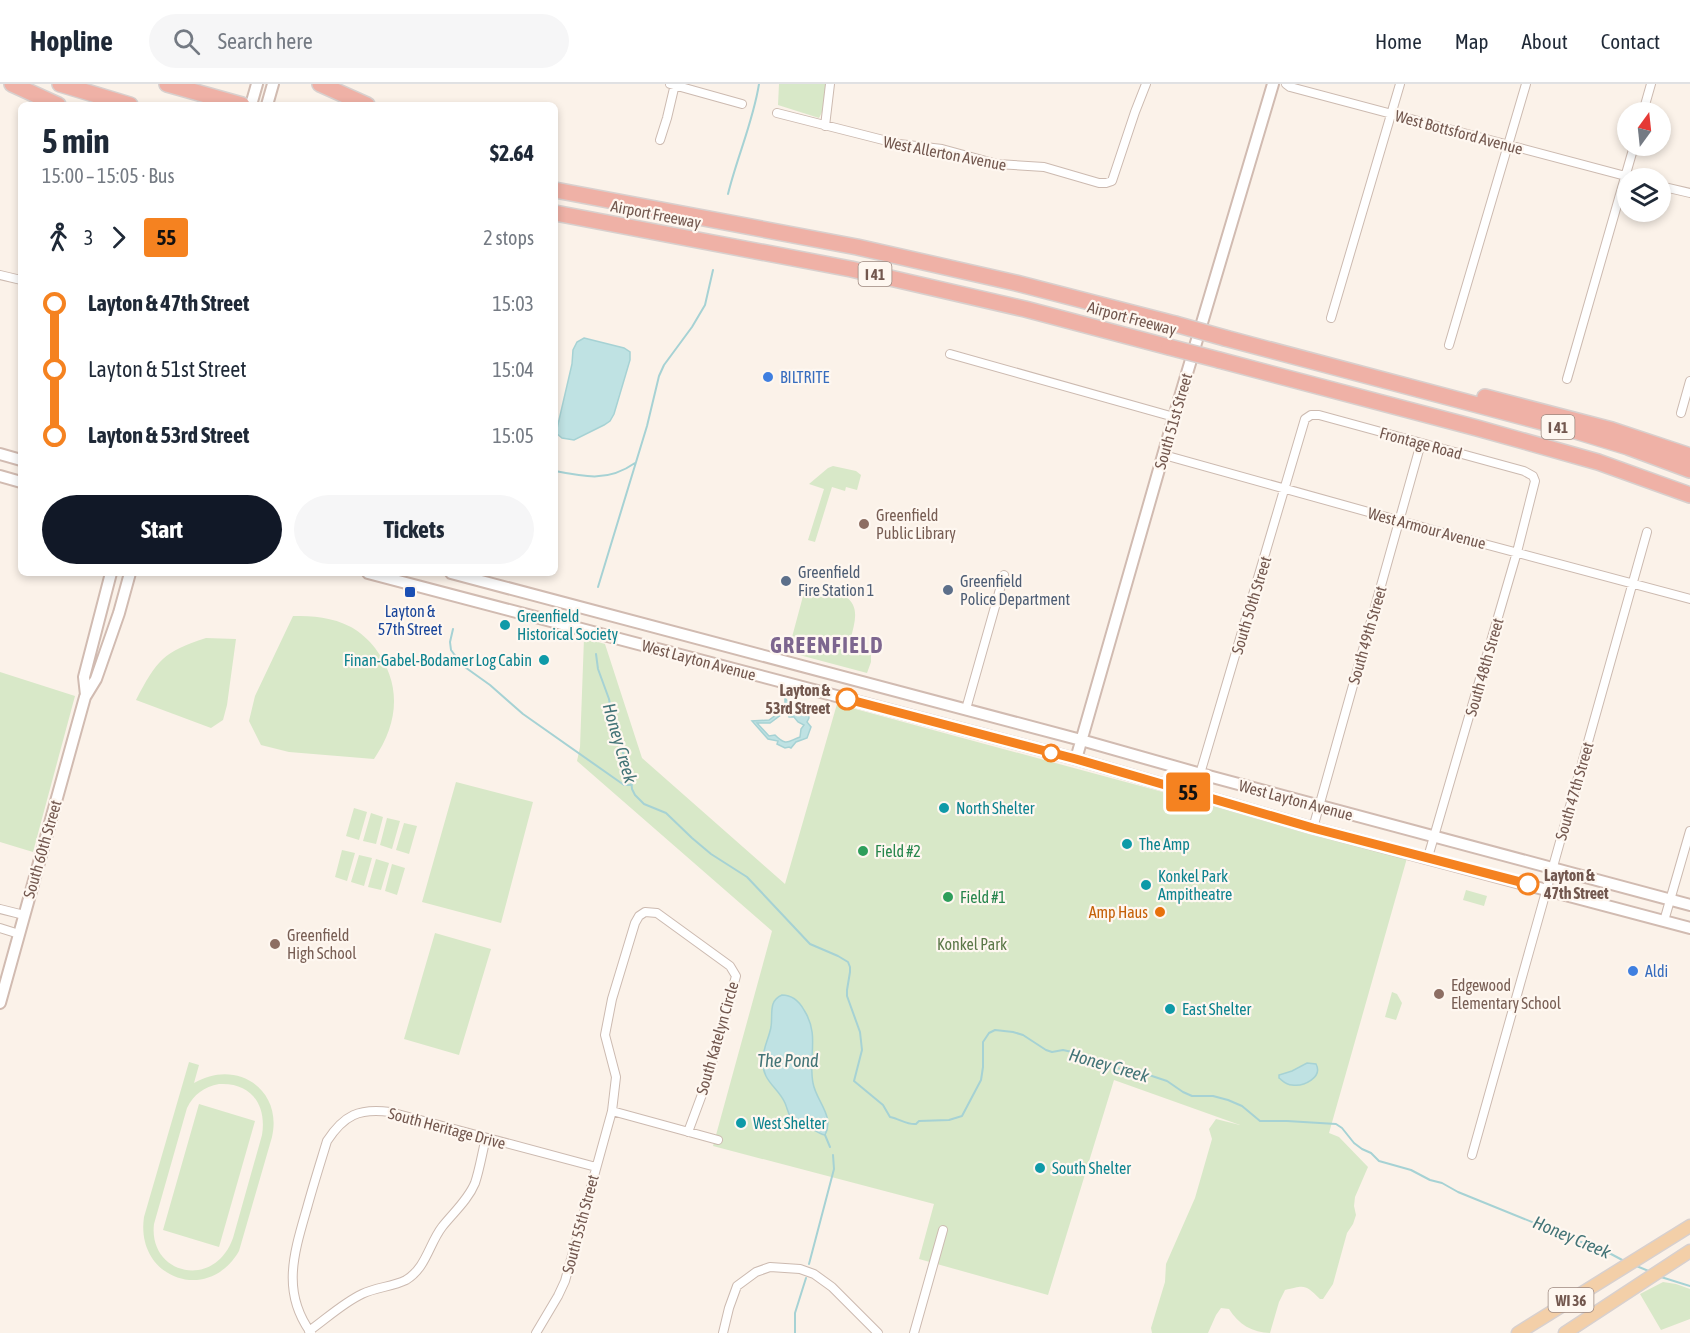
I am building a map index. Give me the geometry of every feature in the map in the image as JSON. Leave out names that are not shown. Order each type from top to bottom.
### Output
[{"type":"highway","points":[[12,84],[51,102]]},
{"type":"highway","points":[[60,84],[120,102]]},
{"type":"highway","points":[[167,84],[232,102]]},
{"type":"highway","points":[[320,84],[360,102]]},
{"type":"highway","points":[[558,181],[695,207],[713,219]]},
{"type":"highway","name":"Airport Freeway","points":[[558,191],[857,247],[1016,283],[1572,430],[1628,447],[1690,470]]},
{"type":"highway","name":"Airport Freeway","points":[[558,214],[862,271],[1015,306],[1477,428],[1598,462],[1690,495]]},
{"type":"highway","points":[[558,223],[578,218]]},
{"type":"highway","points":[[1424,391],[1437,385],[1579,420],[1690,456]]},
{"type":"highway","points":[[1598,462],[1618,477],[1690,504]]},
{"type":"main road","name":"South 51st Street","points":[[1076,759],[1273,84]]},
{"type":"main road","points":[[252,102],[257,85]]},
{"type":"main road","points":[[0,454],[18,459]]},
{"type":"main road","points":[[0,476],[18,481]]},
{"type":"main road","name":"South 60th Street","points":[[86,694],[84,677],[112,576]]},
{"type":"main road","name":"South 60th Street","points":[[0,1003],[86,694],[96,679],[120,613],[130,576]]},
{"type":"main road","name":"West Layton Avenue","points":[[379,576],[1076,759],[1313,828],[1690,928]]},
{"type":"main road","name":"West Layton Avenue","points":[[462,576],[1082,740],[1690,905]]},
{"type":"main road","name":"WI 36","points":[[1518,1333],[1690,1226]]},
{"type":"main road","points":[[1679,1233],[1690,1249]]},
{"type":"main road","name":"WI 36","points":[[1565,1333],[1665,1268],[1690,1249]]},
{"type":"street","points":[[660,140],[667,118],[673,84],[742,104]]},
{"type":"street","points":[[825,126],[831,84]]},
{"type":"street","name":"West Allerton Avenue","points":[[777,113],[899,144],[942,149],[998,164],[1044,167],[1106,183],[1112,181],[1118,168],[1146,84]]},
{"type":"street","name":"West Bottsford Avenue","points":[[1286,84],[1290,87],[1617,174]]},
{"type":"street","points":[[1332,318],[1400,84]]},
{"type":"street","points":[[1449,345],[1526,84]]},
{"type":"street","points":[[1646,102],[1651,84]]},
{"type":"street","points":[[1671,189],[1690,193]]},
{"type":"street","points":[[1567,379],[1617,216]]},
{"type":"street","points":[[0,275],[18,279]]},
{"type":"street","points":[[950,354],[1174,417]]},
{"type":"street","points":[[1681,413],[1690,381]]},
{"type":"street","name":"Frontage Road","points":[[1307,417],[1319,416],[1421,443],[1522,470],[1533,477]]},
{"type":"street","name":"South 50th Street","points":[[1194,794],[1303,424],[1307,417]]},
{"type":"street","name":"South 49th Street","points":[[1313,828],[1421,443]]},
{"type":"street","name":"West Armour Avenue","points":[[1164,455],[1690,599]]},
{"type":"street","name":"South 48th Street","points":[[1428,857],[1517,552],[1535,483],[1533,477]]},
{"type":"street","name":"South 47th Street","points":[[1472,1155],[1647,532]]},
{"type":"street","points":[[966,709],[1004,575]]},
{"type":"street","points":[[1664,921],[1690,831]]},
{"type":"street","points":[[0,909],[24,915]]},
{"type":"street","name":"South Katelyn Circle","points":[[612,1111],[616,1077],[605,1035],[612,999],[635,923],[645,912],[657,913],[730,966],[736,976],[707,1081],[688,1132]]},
{"type":"street","points":[[0,928],[19,934]]},
{"type":"street","name":"South Heritage Drive","points":[[310,1332],[297,1311],[293,1293],[294,1252],[327,1141],[344,1120],[357,1113],[372,1110],[390,1112],[596,1167]]},
{"type":"street","points":[[612,1111],[718,1140]]},
{"type":"street","name":"South 55th Street","points":[[536,1333],[565,1281],[612,1111]]},
{"type":"street","points":[[310,1332],[361,1295],[373,1289],[393,1285],[407,1279],[417,1271],[440,1230],[468,1196],[474,1183],[486,1138]]},
{"type":"street","points":[[914,1333],[943,1230]]},
{"type":"street","points":[[723,1333],[737,1286],[756,1272],[770,1267],[800,1269],[814,1274],[832,1287],[878,1333]]},
{"type":"green space","points":[[779,84],[826,84],[819,118],[778,105]]},
{"type":"green space","points":[[833,466],[856,471],[861,475],[857,490],[846,487],[845,491],[832,487],[815,542],[808,540],[824,489],[809,484]]},
{"type":"green space","points":[[806,585],[845,596],[850,600],[855,609],[851,637],[857,639],[858,644],[867,648],[871,654],[867,673],[788,652]]},
{"type":"green space","points":[[293,616],[322,618],[351,627],[370,642],[384,662],[390,675],[394,704],[388,732],[374,759],[289,752],[261,745],[249,721],[255,696]]},
{"type":"green space","points":[[206,638],[236,639],[223,720],[211,728],[136,700],[150,675],[163,659],[180,648]]},
{"type":"green space","name":"Konkel Park","points":[[584,638],[605,644],[642,758],[785,884],[837,704],[1407,858],[1329,1133],[1339,1137],[1368,1167],[1355,1197],[1356,1215],[1347,1233],[1333,1284],[1323,1299],[1304,1287],[1285,1290],[1270,1333],[1246,1327],[1229,1309],[1221,1308],[1208,1333],[1152,1333],[1151,1328],[1165,1282],[1166,1264],[1195,1198],[1212,1139],[1209,1129],[1216,1119],[1240,1125],[1114,1080],[1048,1295],[919,1259],[934,1204],[713,1146],[772,931],[577,761],[580,747]]},
{"type":"green space","points":[[0,672],[75,696],[33,852],[0,842]]},
{"type":"green space","points":[[456,782],[533,802],[501,923],[422,902]]},
{"type":"green space","points":[[354,808],[367,812],[359,840],[346,836]]},
{"type":"green space","points":[[371,813],[383,817],[376,844],[363,841]]},
{"type":"green space","points":[[387,818],[400,821],[392,849],[380,845]]},
{"type":"green space","points":[[404,823],[417,826],[409,854],[396,850]]},
{"type":"green space","points":[[342,850],[355,853],[347,881],[335,877]]},
{"type":"green space","points":[[359,855],[372,858],[364,886],[351,882]]},
{"type":"green space","points":[[376,859],[389,863],[381,890],[368,887]]},
{"type":"green space","points":[[392,864],[405,868],[397,895],[385,891]]},
{"type":"green space","points":[[1466,890],[1487,896],[1484,906],[1463,900]]},
{"type":"green space","points":[[435,933],[491,949],[459,1055],[404,1039]]},
{"type":"green space","points":[[1392,992],[1397,994],[1402,1003],[1396,1020],[1385,1017]]},
{"type":"green space","points":[[189,1062],[199,1065],[194,1083],[210,1076],[225,1074],[240,1076],[253,1083],[263,1092],[270,1105],[274,1120],[272,1137],[239,1251],[226,1268],[210,1277],[193,1280],[176,1277],[162,1269],[151,1256],[144,1238],[144,1217]],"holes":[[[219,1084],[230,1084],[248,1091],[259,1105],[262,1114],[262,1135],[233,1238],[224,1255],[212,1265],[198,1270],[184,1270],[171,1264],[161,1255],[155,1241],[154,1224],[187,1108],[196,1095],[204,1089]]]},
{"type":"green space","points":[[199,1104],[255,1121],[219,1247],[163,1230]]},
{"type":"green space","points":[[1663,1282],[1690,1289],[1690,1319],[1661,1330],[1640,1294]]},
{"type":"water","points":[[584,338],[624,348],[630,352],[630,360],[610,421],[574,440],[562,438],[558,435],[558,424],[573,350],[577,342]]},
{"type":"water","points":[[785,698],[788,702],[793,702],[798,711],[808,713],[807,722],[811,727],[807,738],[796,742],[791,748],[785,748],[777,744],[778,741],[768,739],[752,721],[769,720],[785,709]],"holes":[[[787,712],[789,717],[794,717],[804,725],[800,737],[790,741],[782,741],[775,735],[769,736],[757,723],[770,723]]]},
{"type":"water","name":"The Pond","points":[[782,995],[798,1001],[809,1019],[813,1037],[813,1083],[828,1121],[825,1135],[799,1125],[790,1117],[782,1097],[767,1078],[763,1067],[763,1055],[771,1027],[773,1004]]},
{"type":"water","points":[[1307,1063],[1316,1064],[1317,1073],[1307,1083],[1290,1085],[1279,1078],[1279,1075]]},
{"type":"waterway","name":"Honey Creek","points":[[728,194],[753,112],[759,84]]},
{"type":"waterway","name":"Honey Creek","points":[[598,587],[647,426],[659,376],[705,305],[713,270]]},
{"type":"waterway","points":[[558,472],[586,476],[606,475],[635,463]]},
{"type":"waterway","points":[[453,629],[451,650],[462,665],[490,685],[523,714],[624,785],[632,785]]},
{"type":"waterway","name":"Honey Creek","points":[[596,654],[598,669],[609,699],[615,732],[630,771],[635,795],[644,804],[666,813],[711,854],[747,877],[810,944],[848,962],[850,972],[847,996],[860,1032],[862,1050],[854,1081],[883,1105],[890,1117],[916,1124],[919,1121],[949,1120],[962,1116],[981,1080],[983,1042],[989,1033],[995,1030],[1013,1032],[1023,1035],[1052,1052],[1063,1050],[1072,1052],[1097,1059],[1112,1067],[1146,1074],[1167,1081],[1192,1096],[1213,1096],[1228,1100],[1242,1106],[1260,1121],[1336,1124],[1354,1143],[1371,1153],[1379,1161],[1411,1170],[1626,1262]]},
{"type":"waterway","points":[[825,1135],[830,1147]]},
{"type":"waterway","points":[[809,1264],[834,1169],[833,1155]]},
{"type":"waterway","name":"Honey Creek","points":[[1634,1265],[1651,1272]]},
{"type":"waterway","name":"Honey Creek","points":[[1661,1277],[1690,1286]]},
{"type":"waterway","points":[[795,1333],[795,1313],[806,1278]]},
{"type":"bus line","name":"55","points":[[847,699],[1076,759],[1313,828],[1528,884]]},
{"type":"place","name":"BILTRITE","points":[[768,377]]},
{"type":"place","name":"Greenfield Public Library","points":[[864,524]]},
{"type":"place","name":"Greenfield Fire Station 1","points":[[786,581]]},
{"type":"place","name":"Greenfield Police Department","points":[[948,590]]},
{"type":"place","name":"Layton & 57th Street","points":[[410,592]]},
{"type":"place","name":"Greenfield Historical Society","points":[[505,625]]},
{"type":"place","name":"Finan-Gabel-Bodamer Log Cabin","points":[[544,660]]},
{"type":"place","name":"Layton & 53rd Street","points":[[847,699]]},
{"type":"place","name":"North Shelter","points":[[944,808]]},
{"type":"place","name":"The Amp","points":[[1127,844]]},
{"type":"place","name":"Field #2","points":[[863,851]]},
{"type":"place","name":"Layton & 47th Street","points":[[1528,884]]},
{"type":"place","name":"Konkel Park Ampitheatre","points":[[1146,885]]},
{"type":"place","name":"Field #1","points":[[948,897]]},
{"type":"place","name":"Amp Haus","points":[[1160,912]]},
{"type":"place","name":"Greenfield High School","points":[[275,944]]},
{"type":"place","name":"Aldi","points":[[1633,971]]},
{"type":"place","name":"Edgewood Elementary School","points":[[1439,994]]},
{"type":"place","name":"East Shelter","points":[[1170,1009]]},
{"type":"place","name":"West Shelter","points":[[741,1123]]},
{"type":"place","name":"South Shelter","points":[[1040,1168]]},
{"type":"district","name":"GREENFIELD","points":[[827,645]]}]
